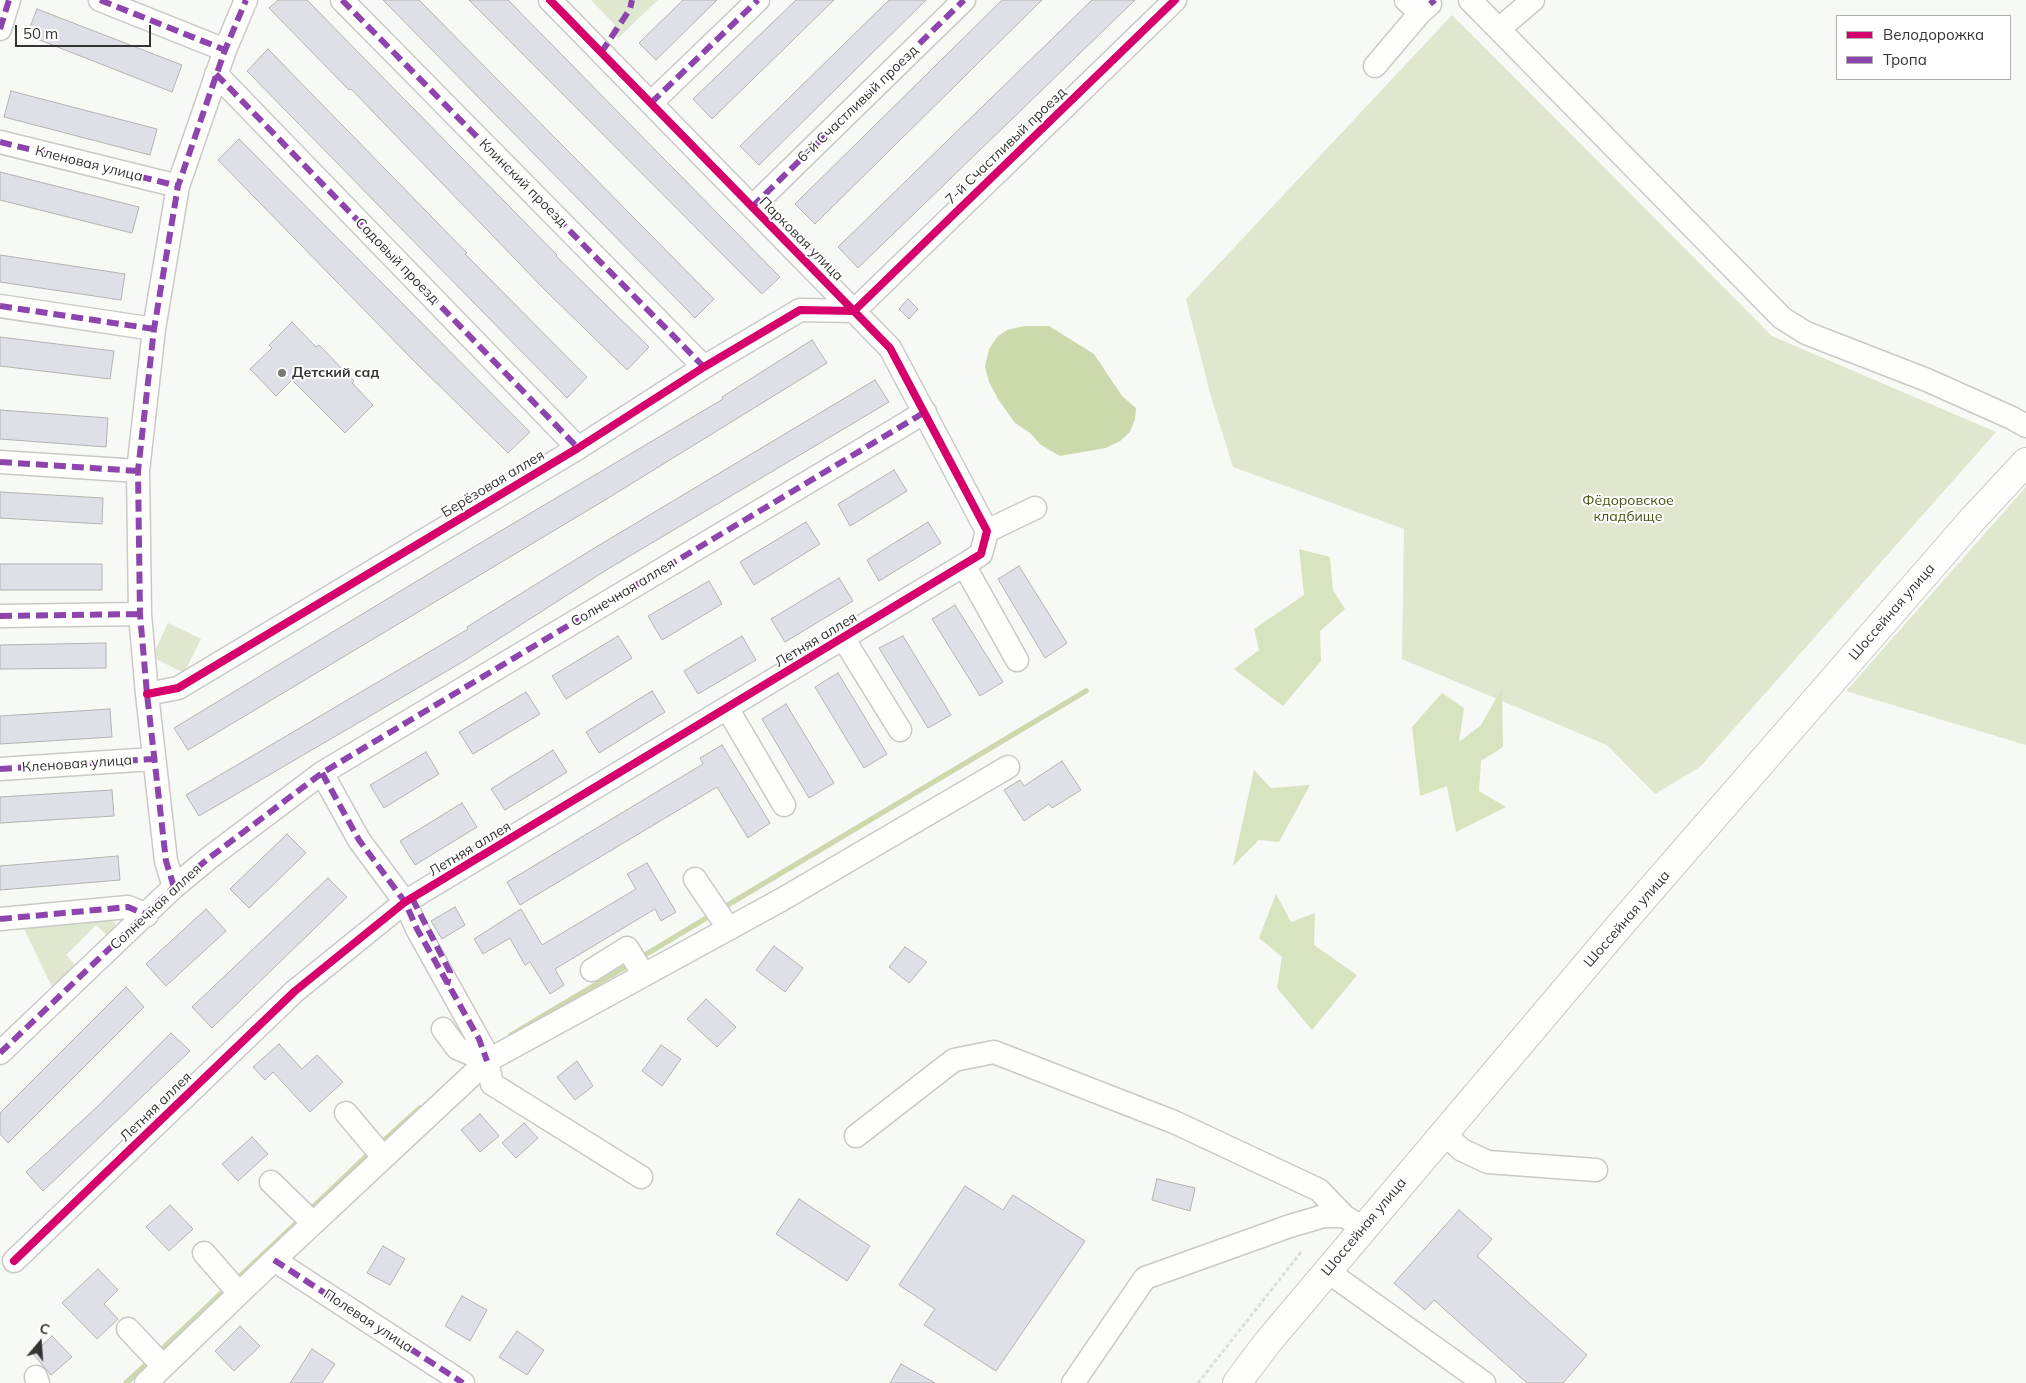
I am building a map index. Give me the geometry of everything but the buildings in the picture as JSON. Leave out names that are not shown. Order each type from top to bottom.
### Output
[{"type":"main road","name":"Шоссейная улица","points":[[1237,1383],[1327,1271],[1354,1222],[1444,1134],[1621,924],[1972,520],[2026,462]]},
{"type":"street","points":[[0,28],[8,0]]},
{"type":"street","points":[[100,0],[225,50]]},
{"type":"street","points":[[174,887],[166,861],[153,759],[140,614],[138,471],[154,329],[178,186],[216,74],[246,0]]},
{"type":"street","name":"Клинский проезд","points":[[342,0],[704,367]]},
{"type":"street","name":"Парковая улица","points":[[550,0],[890,348],[987,531]]},
{"type":"street","points":[[651,103],[758,0]]},
{"type":"street","name":"6-й Счастливый проезд","points":[[752,207],[964,0]]},
{"type":"street","name":"7-й Счастливый проезд","points":[[854,311],[1175,0]]},
{"type":"street","points":[[1470,0],[1782,318],[1806,334],[1927,380],[2026,426]]},
{"type":"street","points":[[1499,29],[1533,0]]},
{"type":"street","points":[[1375,66],[1419,6]]},
{"type":"street","name":"Садовый проезд","points":[[216,74],[578,448]]},
{"type":"street","name":"Кленовая улица","points":[[0,142],[178,186]]},
{"type":"street","points":[[0,306],[154,329]]},
{"type":"street","name":"Берёзовая аллея","points":[[147,694],[178,688],[578,448],[704,367],[800,310],[854,311]]},
{"type":"street","name":"Солнечная аллея","points":[[0,1053],[147,915],[174,887],[209,858],[322,773],[925,412]]},
{"type":"street","points":[[0,462],[138,471]]},
{"type":"street","points":[[987,531],[1035,508]]},
{"type":"street","name":"Летняя аллея","points":[[14,1261],[295,991],[405,902],[964,565],[981,554],[987,531]]},
{"type":"street","points":[[964,565],[1017,660]]},
{"type":"street","points":[[0,616],[140,614]]},
{"type":"street","points":[[843,638],[900,730]]},
{"type":"street","points":[[727,708],[784,805]]},
{"type":"street","name":"Кленовая улица","points":[[0,769],[153,759]]},
{"type":"street","points":[[146,1383],[313,1223],[487,1061],[729,929],[1008,767]]},
{"type":"street","points":[[322,773],[359,840],[405,902],[430,953],[479,1039],[487,1061],[492,1084],[641,1177]]},
{"type":"street","points":[[695,879],[729,929]]},
{"type":"street","points":[[0,919],[128,907],[147,915]]},
{"type":"street","points":[[592,970],[627,948],[644,975]]},
{"type":"street","points":[[443,1029],[457,1048],[487,1061]]},
{"type":"street","points":[[856,1136],[954,1060],[994,1052],[1174,1122],[1319,1190],[1354,1222]]},
{"type":"street","points":[[346,1113],[383,1157]]},
{"type":"street","points":[[1444,1134],[1462,1150],[1488,1162],[1596,1170]]},
{"type":"street","points":[[271,1182],[313,1223]]},
{"type":"street","points":[[1073,1383],[1145,1278],[1290,1226],[1324,1216],[1354,1222]]},
{"type":"street","points":[[204,1253],[239,1293]]},
{"type":"street","name":"Полевая улица","points":[[274,1260],[463,1383]]},
{"type":"street","points":[[1327,1271],[1484,1383]]},
{"type":"street","points":[[128,1329],[163,1366]]},
{"type":"path","points":[[1198,1383],[1302,1250]]},
{"type":"green space","points":[[591,0],[658,0],[618,38],[610,30],[615,25]]},
{"type":"green space","name":"Фёдоровское кладбище","points":[[1452,15],[1772,336],[1996,432],[1700,767],[1655,794],[1607,745],[1402,659],[1404,529],[1233,467],[1211,397],[1186,299]]},
{"type":"green space","points":[[2026,487],[2026,745],[1846,691]]},
{"type":"green space","points":[[168,623],[201,639],[184,673],[152,657]]},
{"type":"green space","points":[[107,915],[116,923],[111,939],[96,925],[66,955],[80,970],[55,993],[22,925]]},
{"type":"shaded area","points":[[1024,326],[1049,326],[1094,354],[1122,396],[1136,408],[1135,419],[1130,432],[1120,441],[1106,448],[1060,456],[1041,445],[1030,433],[1015,423],[998,399],[989,382],[985,367],[989,349],[997,337],[1007,330]]},
{"type":"shaded area","points":[[1299,549],[1330,557],[1333,590],[1345,609],[1320,631],[1321,661],[1283,706],[1234,669],[1259,650],[1254,629],[1304,595]]},
{"type":"shaded area","points":[[1502,688],[1503,747],[1481,761],[1479,791],[1506,807],[1456,832],[1447,786],[1420,796],[1412,727],[1442,693],[1464,708],[1459,742],[1481,725]]},
{"type":"shaded area","points":[[1254,770],[1271,788],[1310,785],[1279,842],[1259,840],[1233,866]]},
{"type":"shaded area","points":[[1276,894],[1291,922],[1315,913],[1314,945],[1357,975],[1312,1030],[1277,988],[1282,957],[1259,938]]},
{"type":"waterway","points":[[721,909],[1086,691]]},
{"type":"waterway","points":[[640,958],[713,914]]},
{"type":"waterway","points":[[511,1035],[632,963]]},
{"type":"waterway","points":[[379,1145],[420,1108]]},
{"type":"waterway","points":[[308,1212],[372,1151]]},
{"type":"waterway","points":[[235,1281],[301,1219]]},
{"type":"waterway","points":[[158,1353],[228,1287]]},
{"type":"waterway","points":[[126,1383],[152,1359]]},
{"type":"marked path","points":[[0,29],[9,0]]},
{"type":"marked path","points":[[100,0],[225,50]]},
{"type":"marked path","points":[[174,887],[166,861],[140,614],[138,471],[154,329],[178,186],[225,50],[246,0]]},
{"type":"marked path","points":[[342,0],[704,367]]},
{"type":"marked path","points":[[601,53],[630,9],[632,0]]},
{"type":"marked path","points":[[651,103],[758,0]]},
{"type":"marked path","points":[[752,207],[964,0]]},
{"type":"marked path","points":[[1430,4],[1435,0]]},
{"type":"marked path","points":[[216,74],[578,448]]},
{"type":"marked path","points":[[0,142],[178,186]]},
{"type":"marked path","points":[[0,306],[154,329]]},
{"type":"marked path","points":[[0,1053],[174,887],[209,858],[322,773],[925,412]]},
{"type":"marked path","points":[[0,462],[138,471]]},
{"type":"marked path","points":[[0,616],[140,614]]},
{"type":"marked path","points":[[0,769],[153,759]]},
{"type":"marked path","points":[[322,773],[359,840],[405,902],[417,929],[479,1039],[487,1061]]},
{"type":"marked path","points":[[412,898],[450,972],[447,985]]},
{"type":"marked path","points":[[0,919],[128,907],[147,915]]},
{"type":"marked path","points":[[274,1260],[463,1383]]},
{"type":"cycle path","points":[[14,1261],[295,991],[405,902],[981,554],[987,531],[890,348],[550,0]]},
{"type":"cycle path","points":[[147,694],[178,688],[578,448],[704,367],[800,310],[854,311],[1175,0]]},
{"type":"place","name":"Детский сад","points":[[282,373]]}]
